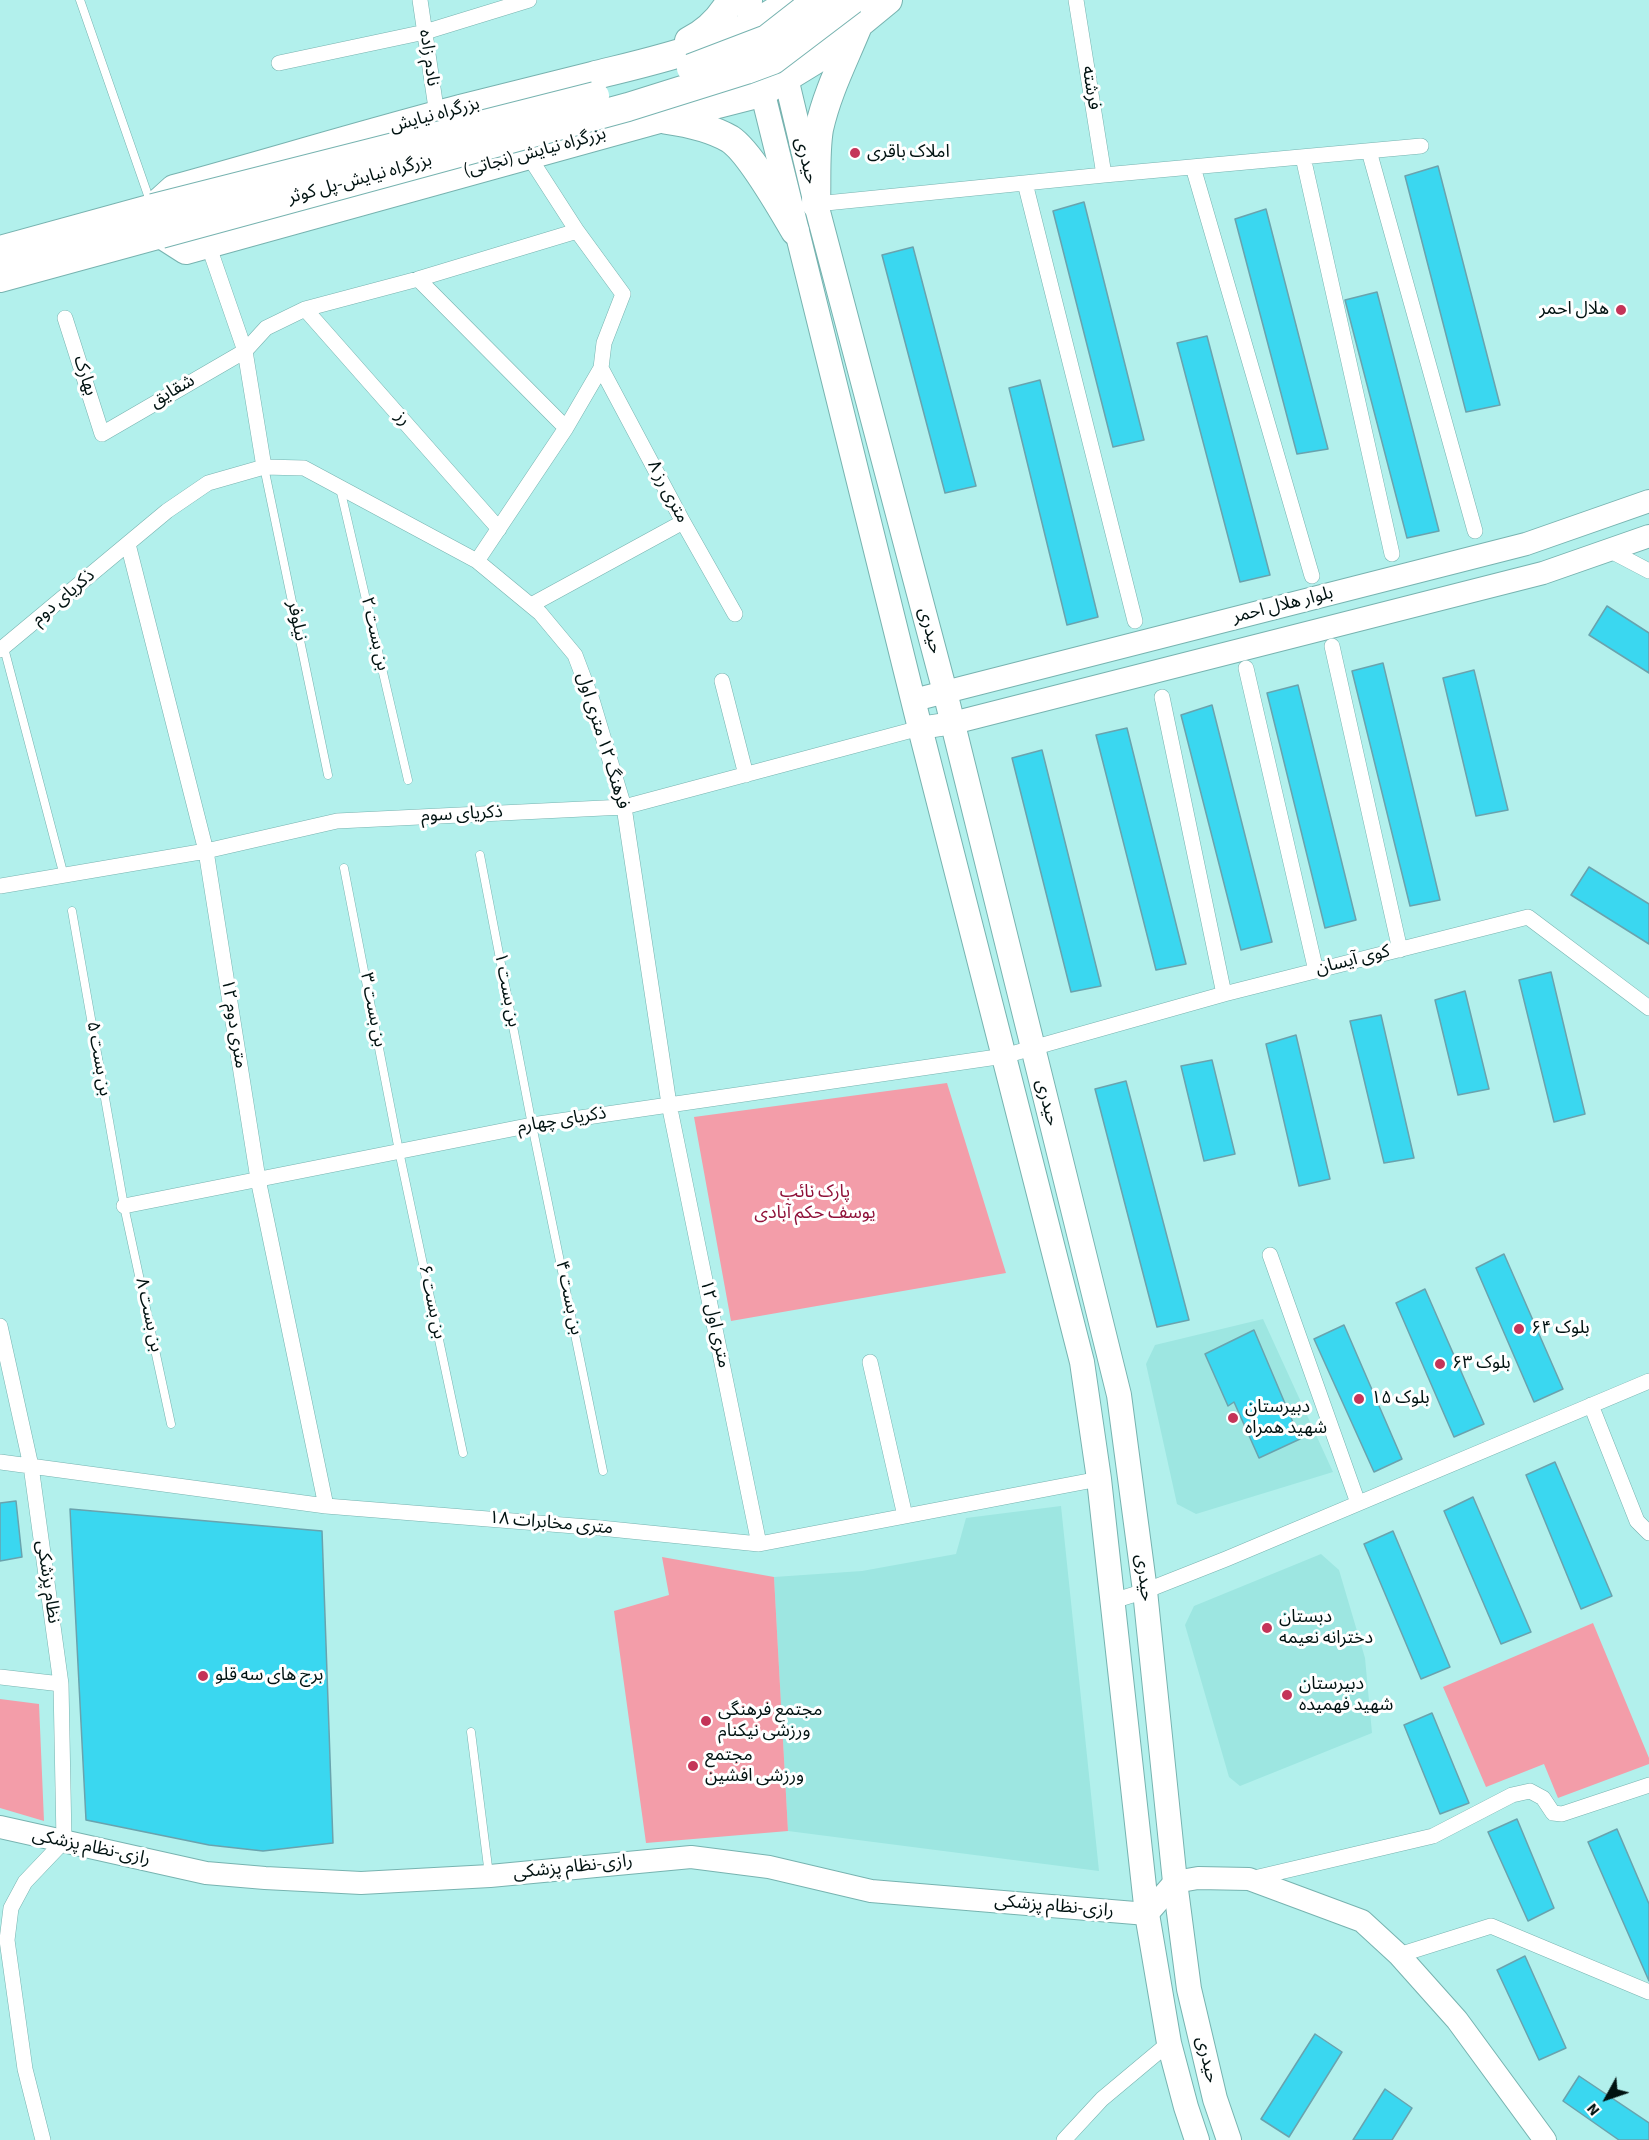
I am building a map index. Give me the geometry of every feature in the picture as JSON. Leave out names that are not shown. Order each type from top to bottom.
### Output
[{"type":"highway","points":[[640,64],[700,36],[722,15],[731,0]]},
{"type":"highway","name":"بزرگراه نیایش-پل کوثر","points":[[157,221],[661,78],[767,39],[817,0]]},
{"type":"highway","name":"بزرگراه نیایش (نجاتی)","points":[[157,221],[186,250],[773,87],[815,60],[856,12],[888,0]]},
{"type":"highway","name":"بزرگراه نیایش","points":[[157,221],[174,189],[436,115],[640,64],[723,38],[767,8]]},
{"type":"highway","name":"بزرگراه نیایش-پل کوثر","points":[[157,221],[628,107],[773,60],[856,12]]},
{"type":"highway","points":[[816,204],[819,132],[825,103],[833,80],[843,62],[856,12]]},
{"type":"highway","points":[[640,64],[667,70],[675,79],[678,90],[675,101],[659,118]]},
{"type":"highway","points":[[659,118],[691,124],[732,140],[750,161],[795,231]]},
{"type":"highway","points":[[0,249],[157,221]]},
{"type":"highway","points":[[0,278],[157,221]]},
{"type":"main road","points":[[767,8],[773,87]]},
{"type":"main road","name":"حیدری","points":[[773,87],[816,204],[953,723],[1119,1395],[1145,1591],[1175,1882],[1189,1989],[1215,2099],[1229,2140]]},
{"type":"main road","name":"حیدری","points":[[773,87],[795,231],[1082,1362],[1099,1479],[1147,1914],[1169,2043],[1197,2140]]},
{"type":"main road","name":"بلوار هلال احمر","points":[[914,699],[1516,547],[1649,501]]},
{"type":"main road","points":[[1614,513],[1616,547]]},
{"type":"main road","name":"بلوار هلال احمر","points":[[920,728],[953,723],[1543,573],[1649,536]]},
{"type":"main road","name":"رازی-نظام پزشکی","points":[[0,1827],[206,1873],[265,1878],[361,1883],[490,1876],[691,1857],[769,1867],[871,1891],[1147,1914]]},
{"type":"main road","points":[[1147,1914],[1175,1882],[1198,1878],[1249,1879],[1362,1921],[1399,1955],[1457,2020],[1545,2140]]},
{"type":"street","name":"نادم زاده","points":[[420,0],[436,115]]},
{"type":"street","points":[[279,63],[424,32],[529,0]]},
{"type":"street","name":"فرشته","points":[[1076,0],[1104,175]]},
{"type":"street","points":[[816,204],[1421,146]]},
{"type":"street","points":[[1369,151],[1475,531]]},
{"type":"street","points":[[477,561],[566,428],[601,368],[604,343],[623,294],[577,231],[528,155]]},
{"type":"street","points":[[1303,157],[1392,554]]},
{"type":"street","points":[[1193,167],[1312,576]]},
{"type":"street","points":[[1025,183],[1135,621]]},
{"type":"street","name":"شقایق","points":[[102,434],[244,351],[266,328],[305,309],[418,279],[577,231]]},
{"type":"street","points":[[208,244],[244,351],[264,467]]},
{"type":"street","points":[[418,279],[566,428]]},
{"type":"street","name":"رز","points":[[305,309],[499,529]]},
{"type":"street","name":"بهارک","points":[[65,318],[102,434]]},
{"type":"street","name":"۸ متری رز","points":[[601,368],[735,614]]},
{"type":"street","name":"فرهنگ ۱۲ متری اول","points":[[128,544],[208,483],[264,467],[303,468],[477,561],[540,613],[575,655],[592,700],[624,807],[669,1104]]},
{"type":"street","points":[[531,605],[683,522]]},
{"type":"street","name":"ذکریای دوم","points":[[2,649],[128,544]]},
{"type":"street","name":"۱۲ متری دوم","points":[[128,544],[206,851],[258,1179],[326,1506]]},
{"type":"street","points":[[1616,547],[1649,572]]},
{"type":"street","points":[[1332,646],[1400,950]]},
{"type":"street","points":[[1246,668],[1316,971]]},
{"type":"street","points":[[722,681],[746,775]]},
{"type":"street","points":[[1162,697],[1224,994]]},
{"type":"street","name":"ذکریای سوم","points":[[0,886],[206,851],[337,821],[624,807],[920,728]]},
{"type":"street","name":"کوی آیسان","points":[[1004,1056],[1224,994],[1528,917],[1649,1008]]},
{"type":"street","name":"ذکریای چهارم","points":[[124,1206],[532,1125],[1004,1056]]},
{"type":"street","name":"۱۲ متری اول","points":[[669,1104],[759,1544]]},
{"type":"street","points":[[1270,1255],[1359,1503]]},
{"type":"street","name":"نظام پزشکی","points":[[0,1326],[31,1466],[61,1684],[64,1841]]},
{"type":"street","points":[[870,1362],[904,1516]]},
{"type":"street","points":[[1113,1601],[1226,1559],[1649,1381]]},
{"type":"street","points":[[1591,1405],[1637,1521],[1649,1533]]},
{"type":"street","name":"۱۸ متری مخابرات","points":[[0,1462],[326,1506],[600,1528],[759,1544],[1099,1479]]},
{"type":"street","points":[[0,1677],[61,1684]]},
{"type":"street","points":[[1249,1879],[1433,1836],[1512,1795],[1530,1791],[1543,1798],[1553,1813],[1562,1814],[1649,1785]]},
{"type":"street","points":[[44,2140],[25,2069],[7,1940],[11,1908],[25,1882],[64,1841]]},
{"type":"street","points":[[1399,1955],[1491,1926],[1649,1992]]},
{"type":"street","points":[[1064,2140],[1102,2099],[1169,2043]]},
{"type":"lane","points":[[80,0],[157,221]]},
{"type":"lane","name":"نیلوفر","points":[[264,467],[328,775]]},
{"type":"lane","name":"بن بست ۲","points":[[340,488],[408,780]]},
{"type":"lane","points":[[2,649],[64,876]]},
{"type":"lane","name":"بن بست ۱","points":[[480,855],[532,1125]]},
{"type":"lane","name":"بن بست ۳","points":[[344,868],[399,1151]]},
{"type":"lane","name":"بن بست ۵","points":[[72,911],[124,1206]]},
{"type":"lane","name":"بن بست ۴","points":[[532,1125],[603,1471]]},
{"type":"lane","name":"بن بست ۶","points":[[399,1151],[463,1453]]},
{"type":"lane","name":"بن بست ۸","points":[[124,1206],[171,1424]]},
{"type":"lane","points":[[471,1732],[490,1876]]},
{"type":"shaded area","name":"دبیرستان شهید همراه","points":[[1263,1319],[1333,1472],[1196,1514],[1177,1504],[1146,1364],[1155,1345]]},
{"type":"shaded area","points":[[1061,1506],[1099,1871],[788,1831],[774,1577],[862,1571],[956,1554],[966,1518]]},
{"type":"shaded area","name":"دبیرستان شهید فهمیده","points":[[1321,1554],[1339,1570],[1365,1658],[1372,1733],[1240,1786],[1229,1777],[1185,1625],[1194,1606]]},
{"type":"green space","name":"پارک نائب یوسف حکم آبادی","points":[[947,1083],[1006,1273],[731,1321],[694,1117]]},
{"type":"green space","name":"مجتمع فرهنگی ورزشی نیکنام","points":[[662,1557],[774,1577],[788,1831],[646,1843],[614,1611],[669,1595]]},
{"type":"green space","points":[[1593,1623],[1649,1758],[1649,1764],[1558,1798],[1544,1764],[1486,1787],[1443,1687]]},
{"type":"green space","points":[[0,1699],[39,1704],[44,1821],[0,1808]]},
{"type":"building","points":[[1438,166],[1500,405],[1466,412],[1405,176]]},
{"type":"building","points":[[1084,202],[1144,440],[1113,447],[1053,211]]},
{"type":"building","points":[[1266,209],[1328,449],[1297,454],[1235,219]]},
{"type":"building","points":[[913,247],[976,486],[945,493],[882,255]]},
{"type":"building","points":[[1377,292],[1439,531],[1407,538],[1345,300]]},
{"type":"building","points":[[1207,336],[1270,575],[1240,582],[1177,343]]},
{"type":"building","points":[[1040,380],[1098,617],[1067,625],[1009,388]]},
{"type":"building","points":[[1607,606],[1649,633],[1649,673],[1589,635]]},
{"type":"building","points":[[1383,663],[1440,900],[1410,906],[1352,671]]},
{"type":"building","points":[[1474,670],[1508,810],[1476,816],[1443,678]]},
{"type":"building","points":[[1298,685],[1356,920],[1325,928],[1267,693]]},
{"type":"building","points":[[1212,705],[1272,942],[1241,950],[1181,715]]},
{"type":"building","points":[[1127,728],[1186,964],[1156,970],[1096,735]]},
{"type":"building","points":[[1042,750],[1101,986],[1071,992],[1012,758]]},
{"type":"building","points":[[1589,867],[1649,904],[1649,944],[1571,895]]},
{"type":"building","points":[[1551,972],[1585,1114],[1554,1122],[1519,980]]},
{"type":"building","points":[[1465,991],[1489,1089],[1458,1095],[1435,1000]]},
{"type":"building","points":[[1381,1015],[1414,1158],[1384,1163],[1350,1021]]},
{"type":"building","points":[[1296,1035],[1330,1179],[1299,1186],[1266,1044]]},
{"type":"building","points":[[1212,1060],[1235,1154],[1204,1161],[1181,1066]]},
{"type":"building","points":[[1126,1081],[1189,1320],[1157,1327],[1095,1089]]},
{"type":"building","name":"بلوک ۶۴","points":[[1504,1254],[1563,1389],[1534,1402],[1476,1268]]},
{"type":"building","name":"بلوک ۶۳","points":[[1425,1289],[1484,1424],[1454,1437],[1396,1303]]},
{"type":"building","name":"بلوک ۱۵","points":[[1344,1325],[1402,1459],[1374,1472],[1314,1339]]},
{"type":"building","points":[[1254,1330],[1300,1439],[1259,1458],[1234,1402],[1228,1406],[1205,1354]]},
{"type":"building","points":[[1555,1462],[1612,1596],[1581,1609],[1526,1475]]},
{"type":"building","points":[[1473,1497],[1531,1632],[1501,1644],[1444,1511]]},
{"type":"building","points":[[16,1501],[22,1557],[0,1561],[0,1503]]},
{"type":"building","name":"برج های سه قلو","points":[[70,1509],[322,1531],[333,1843],[263,1851],[209,1845],[86,1820]]},
{"type":"building","points":[[1393,1531],[1450,1667],[1421,1679],[1364,1544]]},
{"type":"building","points":[[1432,1713],[1469,1803],[1440,1814],[1404,1725]]},
{"type":"building","points":[[1517,1819],[1554,1908],[1528,1921],[1488,1832]]},
{"type":"building","points":[[1617,1829],[1649,1904],[1649,1981],[1588,1842]]},
{"type":"building","points":[[1525,1956],[1566,2048],[1539,2060],[1497,1970]]},
{"type":"building","points":[[1315,2034],[1342,2052],[1289,2137],[1261,2119]]},
{"type":"building","points":[[1579,2076],[1649,2123],[1649,2140],[1619,2140],[1563,2101]]},
{"type":"building","points":[[1385,2089],[1412,2108],[1392,2140],[1353,2140]]},
{"type":"place","name":"املاک باقری","points":[[855,153]]},
{"type":"place","name":"هلال احمر","points":[[1621,310]]},
{"type":"place","name":"بلوک ۶۴","points":[[1519,1329]]},
{"type":"place","name":"بلوک ۶۳","points":[[1440,1364]]},
{"type":"place","name":"بلوک ۱۵","points":[[1359,1399]]},
{"type":"place","name":"دبیرستان شهید همراه","points":[[1233,1418]]},
{"type":"place","name":"دبستان دخترانه نعیمه","points":[[1267,1628]]},
{"type":"place","name":"برج های سه قلو","points":[[203,1676]]},
{"type":"place","name":"دبیرستان شهید فهمیده","points":[[1287,1695]]},
{"type":"place","name":"مجتمع فرهنگی ورزشی نیکنام","points":[[706,1721]]},
{"type":"place","name":"مجتمع ورزشی افشین","points":[[693,1766]]}]
